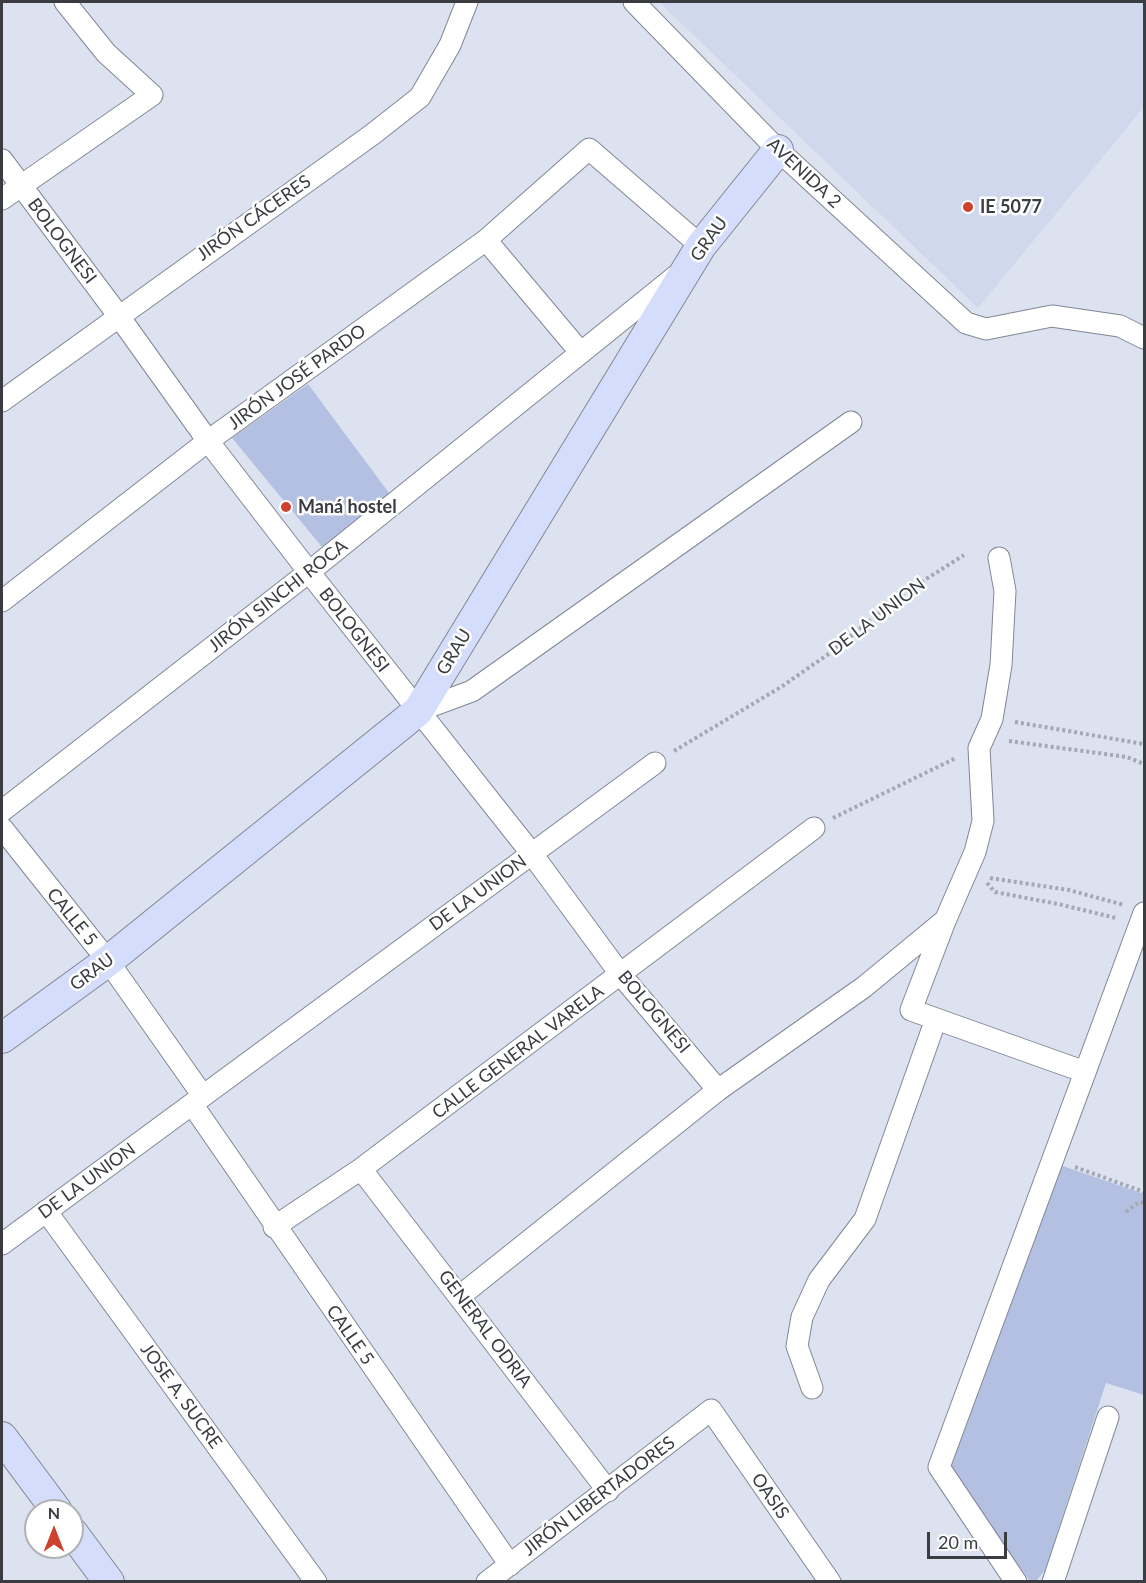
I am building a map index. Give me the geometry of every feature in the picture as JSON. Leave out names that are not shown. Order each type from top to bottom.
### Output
[{"type":"street","points":[[2,199],[152,95],[106,53],[65,2]]},
{"type":"street","name":"JIRÓN CÁCERES","points":[[2,401],[118,315],[373,134],[420,97],[450,45],[468,2]]},
{"type":"street","name":"AVENIDA 2","points":[[634,2],[778,150],[966,323],[986,329],[1052,316],[1120,326],[1144,338]]},
{"type":"street","name":"JIRÓN JOSÉ PARDO","points":[[2,601],[208,441],[486,240],[589,148],[696,255]]},
{"type":"street","name":"GRAU","points":[[2,1038],[108,961],[418,711],[696,255],[778,150]]},
{"type":"street","name":"BOLOGNESI","points":[[2,160],[19,186],[118,315],[208,441],[532,854],[621,975],[718,1090]]},
{"type":"street","points":[[486,240],[581,353]]},
{"type":"street","name":"JIRÓN SINCHI ROCA","points":[[2,811],[309,572],[581,353],[696,255]]},
{"type":"street","points":[[418,711],[472,691],[851,422]]},
{"type":"street","points":[[999,558],[1005,591],[1001,665],[992,719],[979,748],[983,820],[975,852],[945,921],[911,1010],[1084,1072]]},
{"type":"street","name":"DE LA UNION","points":[[2,1244],[655,763]]},
{"type":"street","name":"CALLE 5","points":[[2,828],[108,961],[197,1100],[274,1227],[510,1564]]},
{"type":"street","name":"CALLE GENERAL VARELA","points":[[274,1227],[361,1168],[814,828]]},
{"type":"street","points":[[1016,1581],[939,1467],[1140,915]]},
{"type":"street","points":[[460,1296],[718,1090],[864,987],[945,921]]},
{"type":"street","points":[[812,1388],[797,1346],[802,1317],[819,1280],[865,1219],[936,1019]]},
{"type":"street","name":"GENERAL ODRIA","points":[[361,1168],[608,1491]]},
{"type":"street","name":"JOSE A. SUCRE","points":[[46,1211],[316,1581]]},
{"type":"street","name":"JIRÓN LIBERTADORES","points":[[486,1581],[608,1491],[711,1410]]},
{"type":"street","name":"OASIS","points":[[711,1410],[830,1581]]},
{"type":"street","points":[[1053,1581],[1108,1417]]},
{"type":"street","points":[[2,1437],[48,1499]]},
{"type":"street","points":[[84,1548],[109,1581]]},
{"type":"path","name":"DE LA UNION","points":[[655,763],[781,687],[830,653],[904,593],[964,555]]},
{"type":"path","points":[[992,719],[1144,744]]},
{"type":"path","points":[[814,828],[908,779],[979,748],[1014,740],[1127,758],[1144,764]]},
{"type":"path","points":[[981,876],[1069,890],[1140,915],[1058,904],[995,892],[981,876]]},
{"type":"path","points":[[1052,1159],[1144,1192]]},
{"type":"path","points":[[1126,1212],[1139,1202],[1144,1203]]},
{"type":"shaded area","name":"IE 5077","points":[[659,2],[1144,2],[1144,107],[978,308]]},
{"type":"shaded area","points":[[308,384],[392,497],[322,547],[232,438]]},
{"type":"shaded area","points":[[1060,1165],[1144,1194],[1144,1395],[1106,1383],[1045,1570],[1036,1581],[1030,1581],[950,1469],[950,1463]]},
{"type":"place","name":"IE 5077","points":[[968,207]]},
{"type":"place","name":"Maná hostel","points":[[286,507]]}]
